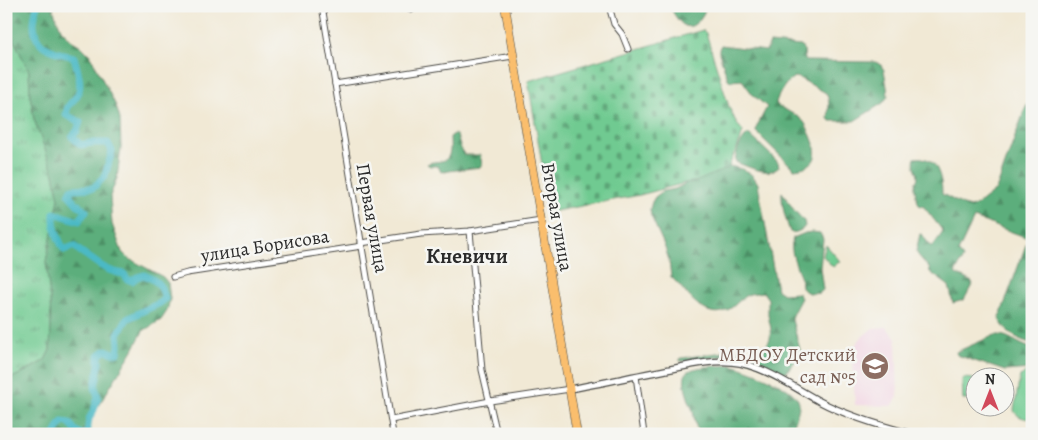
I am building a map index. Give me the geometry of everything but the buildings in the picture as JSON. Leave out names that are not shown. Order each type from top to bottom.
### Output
[{"type":"main road","name":"Вторая улица","points":[[505,6],[578,434]]},
{"type":"street","name":"Первая улица","points":[[322,6],[393,434]]},
{"type":"street","points":[[610,6],[614,24],[622,34],[628,49]]},
{"type":"street","points":[[335,84],[513,56]]},
{"type":"street","name":"улица Борисова","points":[[173,277],[187,273],[279,260],[421,234],[470,231],[540,220]]},
{"type":"street","points":[[470,231],[482,370],[497,434]]},
{"type":"street","points":[[391,420],[490,401],[570,389],[686,366],[714,362],[732,362],[741,363],[760,370],[820,402],[878,424],[912,434]]},
{"type":"street","points":[[636,376],[644,434]]},
{"type":"shaded area","name":"МБДОУ Детский сад №5","points":[[886,327],[896,338],[898,397],[892,406],[855,405],[852,349],[873,328]]},
{"type":"green space","points":[[6,6],[54,6],[53,9],[61,29],[71,40],[90,55],[116,106],[120,119],[121,148],[117,178],[110,196],[112,224],[122,252],[128,258],[163,277],[168,283],[170,299],[167,311],[161,320],[143,331],[81,434],[6,434],[6,381],[45,360],[50,350],[50,297],[46,262],[59,199],[54,174],[34,119],[29,71],[6,24]]},
{"type":"green space","points":[[672,6],[707,6],[696,24],[689,27],[679,21],[672,11]]},
{"type":"green space","points":[[6,24],[29,71],[34,119],[54,174],[59,199],[46,262],[50,297],[50,350],[45,360],[6,381]]},
{"type":"green space","points":[[703,30],[706,33],[729,107],[737,124],[743,131],[728,168],[697,181],[640,195],[550,212],[528,81]]},
{"type":"green space","points":[[770,43],[801,46],[807,61],[875,62],[880,64],[884,70],[888,96],[883,103],[854,121],[830,121],[828,118],[829,102],[826,93],[799,78],[794,77],[791,79],[781,91],[776,102],[777,105],[796,115],[804,122],[815,149],[814,159],[811,163],[794,169],[756,132],[757,126],[767,107],[753,95],[742,80],[730,81],[728,79],[719,53],[721,45],[766,51]]},
{"type":"green space","points":[[1032,101],[1032,343],[1012,335],[999,319],[1028,238],[974,218],[958,252],[963,258],[955,273],[973,283],[964,300],[953,303],[949,286],[930,272],[916,251],[920,234],[933,246],[943,232],[924,207],[919,205],[915,191],[915,184],[918,178],[914,163],[915,158],[922,158],[928,160],[937,168],[942,194],[963,205],[970,207],[977,205],[996,190],[1026,106]]},
{"type":"green space","points":[[454,134],[457,136],[464,155],[480,155],[482,164],[480,167],[441,172],[438,166],[427,164],[443,161],[448,158],[450,137]]},
{"type":"green space","points":[[747,135],[750,135],[778,162],[779,167],[775,170],[765,171],[753,169],[736,162],[739,147]]},
{"type":"green space","points":[[724,165],[748,172],[758,184],[777,290],[783,294],[798,293],[801,298],[792,315],[792,320],[801,353],[784,374],[781,375],[743,358],[730,356],[680,361],[682,358],[738,350],[761,353],[770,339],[768,299],[763,292],[747,295],[731,308],[722,312],[705,310],[691,298],[671,277],[669,260],[651,216],[652,202],[663,191],[675,189]]},
{"type":"green space","points":[[782,192],[804,221],[805,226],[799,231],[790,232],[783,207]]},
{"type":"green space","points":[[812,232],[820,233],[823,239],[820,268],[823,290],[817,294],[808,293],[803,289],[792,248],[793,238]]},
{"type":"green space","points":[[826,245],[840,261],[833,267],[823,256]]},
{"type":"green space","points":[[995,335],[1005,336],[1032,348],[1032,369],[1016,370],[1016,368],[996,368],[957,355],[956,352]]},
{"type":"green space","points":[[731,365],[770,379],[790,391],[796,397],[799,406],[792,434],[698,434],[686,390],[686,374],[698,368]]},
{"type":"green space","points":[[1032,372],[1032,419],[1021,417],[1016,413],[1016,399],[1020,376]]},
{"type":"green space","points":[[966,378],[966,400],[963,400],[962,379]]},
{"type":"waterway","points":[[37,6],[34,22],[37,38],[52,51],[74,57],[77,67],[79,78],[78,93],[68,106],[66,115],[80,122],[77,131],[72,137],[81,145],[108,143],[112,151],[105,176],[93,188],[72,189],[69,195],[86,211],[79,221],[54,213],[55,228],[59,240],[64,250],[74,246],[104,268],[124,274],[127,279],[132,281],[144,275],[152,279],[160,287],[165,299],[127,319],[118,334],[118,353],[106,350],[99,355],[95,387],[98,397],[89,419],[87,434]]},
{"type":"waterway","points":[[55,434],[62,422],[69,423],[81,434]]},
{"type":"place","name":"МБДОУ Детский сад №5","points":[[875,366]]},
{"type":"district","name":"Кневичи","points":[[467,256]]}]
